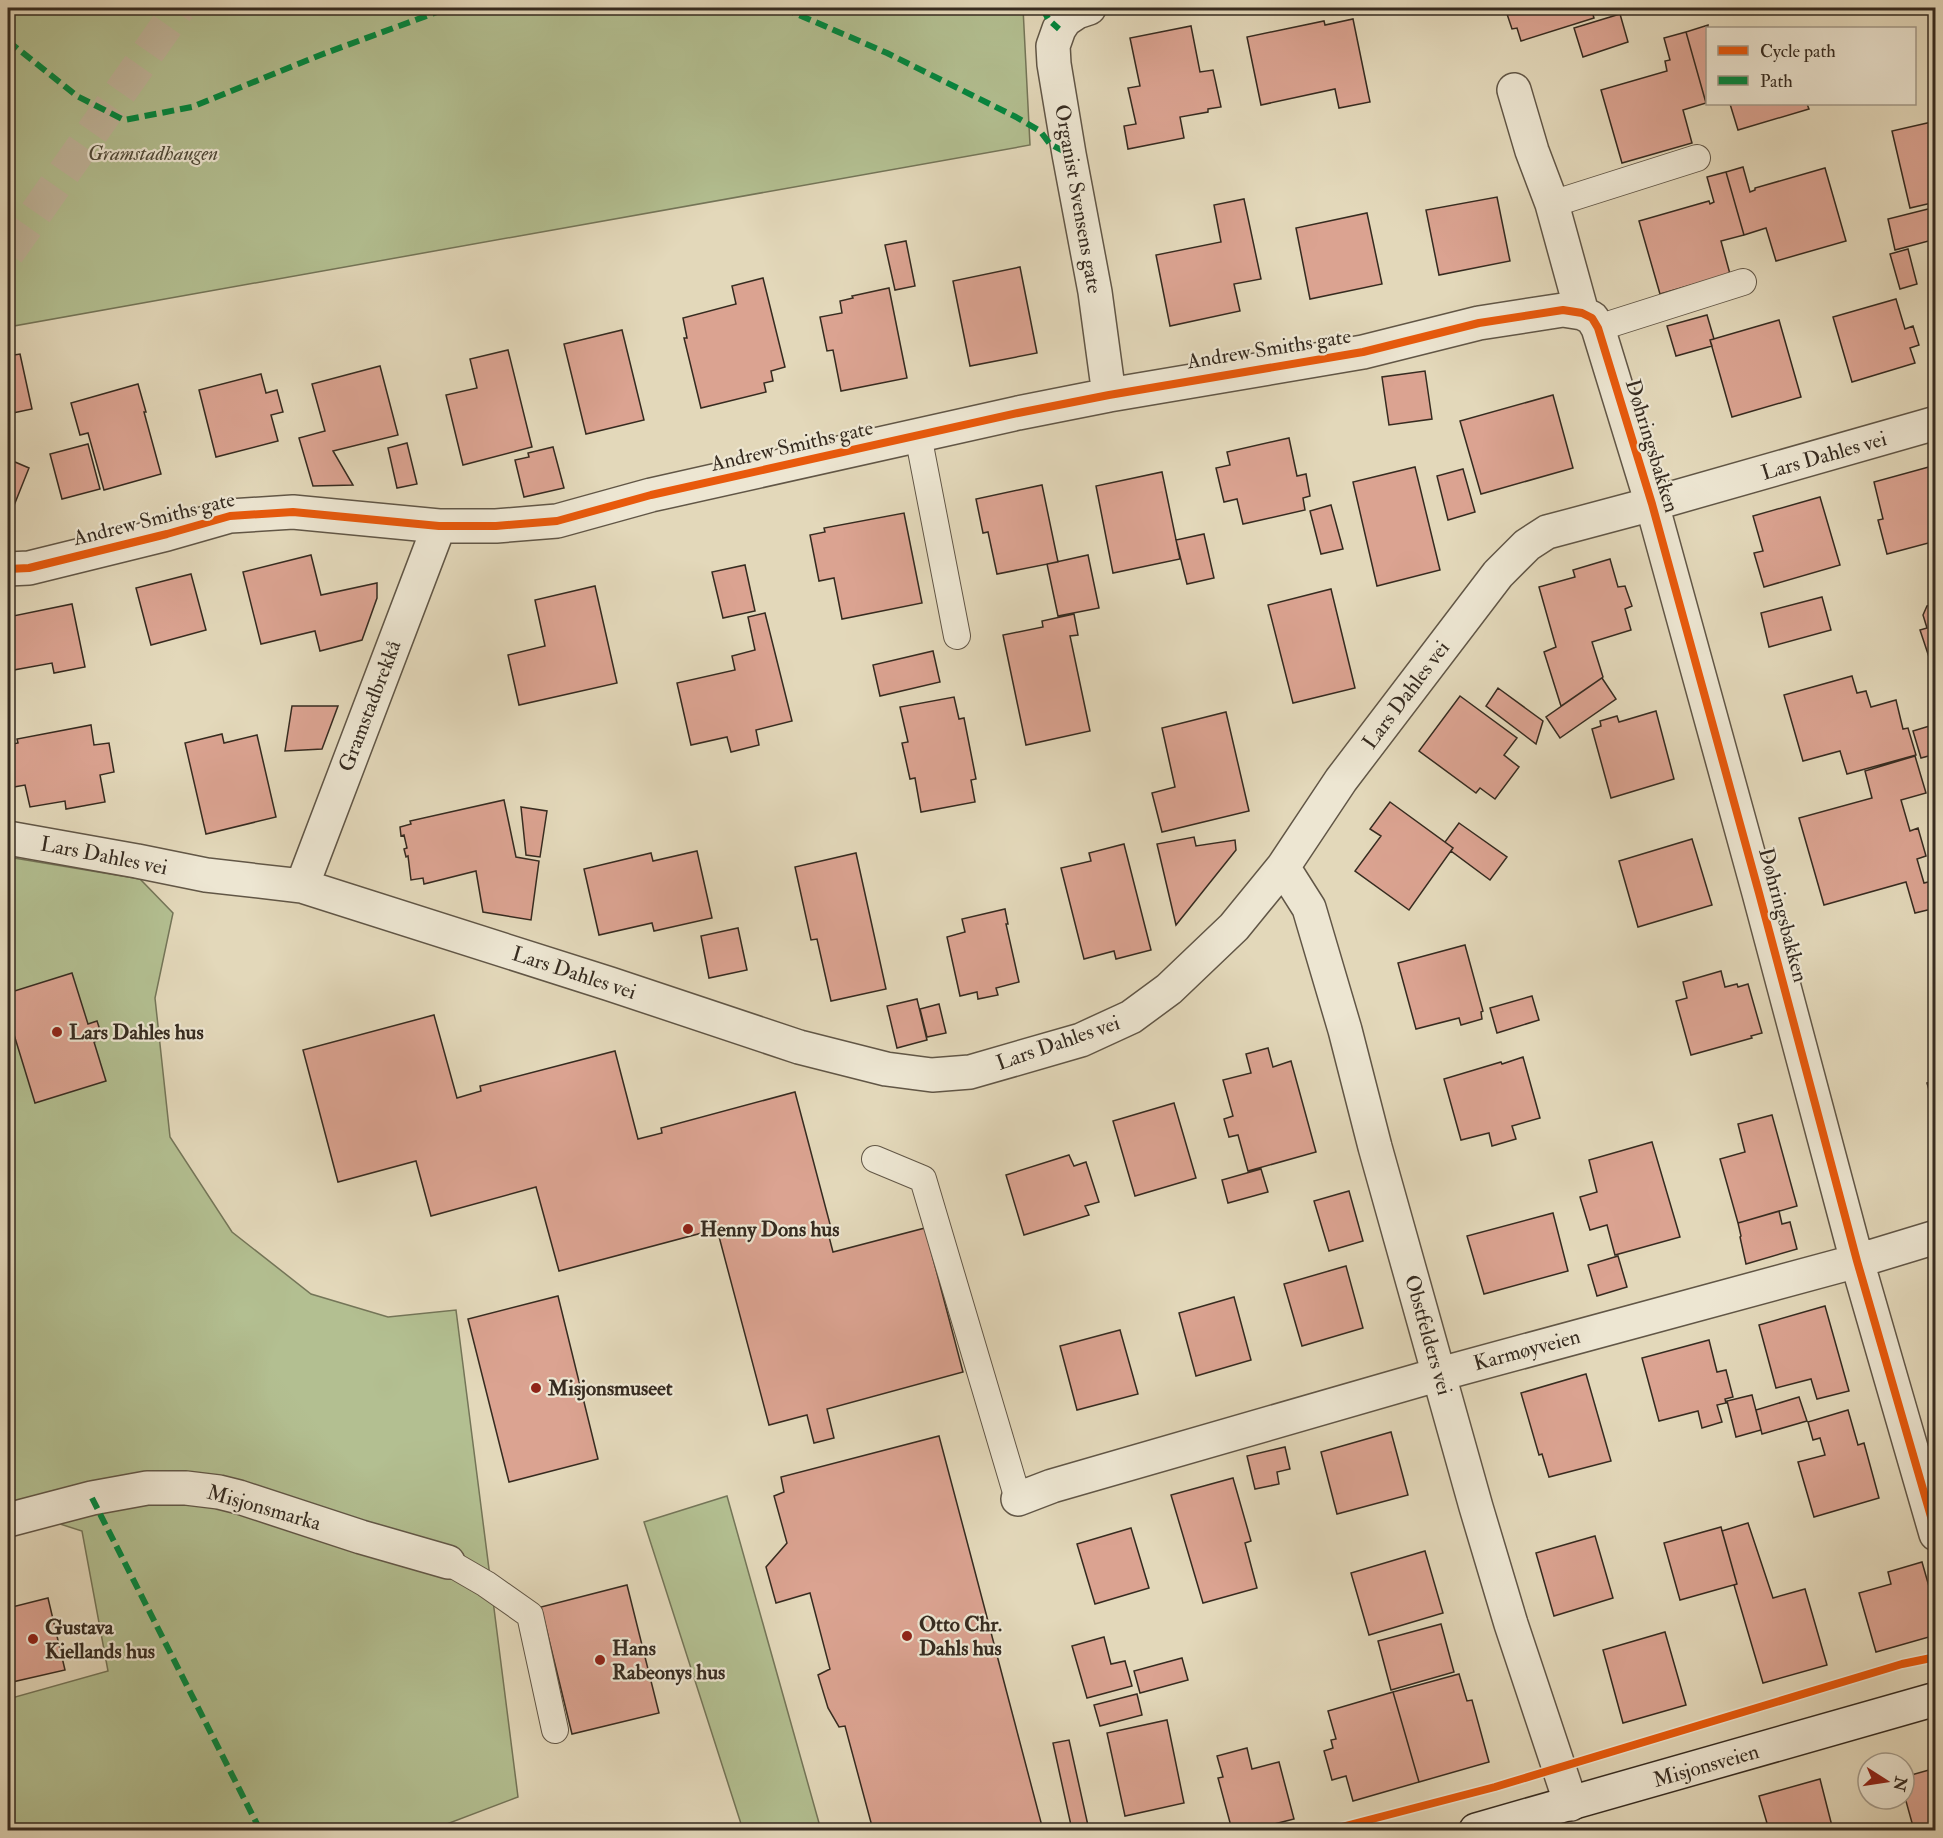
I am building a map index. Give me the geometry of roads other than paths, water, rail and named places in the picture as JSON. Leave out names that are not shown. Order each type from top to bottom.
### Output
[{"type":"street","name":"Organist Svensens gate","points":[[1083,10],[1065,20],[1059,28],[1053,46],[1054,64],[1095,292],[1109,395]]},
{"type":"street","points":[[1514,90],[1532,151],[1590,320]]},
{"type":"street","name":"Andrew Smiths gate","points":[[8,569],[40,565],[230,516],[293,512],[439,526],[496,526],[557,520],[651,495],[918,435],[1109,395],[1363,352],[1479,323],[1563,310],[1590,320]]},
{"type":"street","name":"Døhringsbakken","points":[[1590,320],[1652,504],[1759,892],[1857,1261],[1935,1534]]},
{"type":"street","name":"Lars Dahles vei","points":[[8,838],[206,875],[302,886],[799,1047],[886,1069],[932,1075],[970,1072],[1081,1040],[1131,1017],[1169,989],[1234,927],[1283,867],[1341,780],[1498,574],[1527,545],[1547,532],[1935,423]]},
{"type":"street","name":"Gramstadbrekkå","points":[[302,886],[439,526]]},
{"type":"street","name":"Obstfelders vei","points":[[1283,867],[1309,908],[1345,1030],[1375,1147],[1476,1507],[1511,1624],[1571,1804]]},
{"type":"street","name":"Karmøyveien","points":[[1018,1499],[1064,1482],[1440,1374],[1857,1261],[1935,1237]]},
{"type":"street","name":"Misjonsmarka","points":[[8,1520],[92,1498],[147,1488],[186,1488],[239,1497],[448,1562]]},
{"type":"street","name":"Misjonsveien","points":[[1476,1830],[1935,1700]]},
{"type":"lane","points":[[1552,204],[1696,158]]},
{"type":"lane","points":[[1590,320],[1743,282]]},
{"type":"lane","points":[[918,435],[957,636]]},
{"type":"lane","points":[[875,1159],[923,1179],[1018,1499]]},
{"type":"lane","points":[[448,1562],[486,1584],[530,1615],[555,1730]]},
{"type":"tunnel","points":[[8,253],[179,8]]},
{"type":"place","name":"Lars Dahles hus","points":[[57,1032]]},
{"type":"place","name":"Henny Dons hus","points":[[688,1229]]},
{"type":"place","name":"Misjonsmuseet","points":[[536,1388]]},
{"type":"place","name":"Otto Chr. Dahls hus","points":[[907,1636]]},
{"type":"place","name":"Gustava Kiellands hus","points":[[33,1639]]},
{"type":"place","name":"Hans Rabeonys hus","points":[[600,1660]]},
{"type":"park label","name":"Gramstadhaugen","points":[[153,153]]}]
